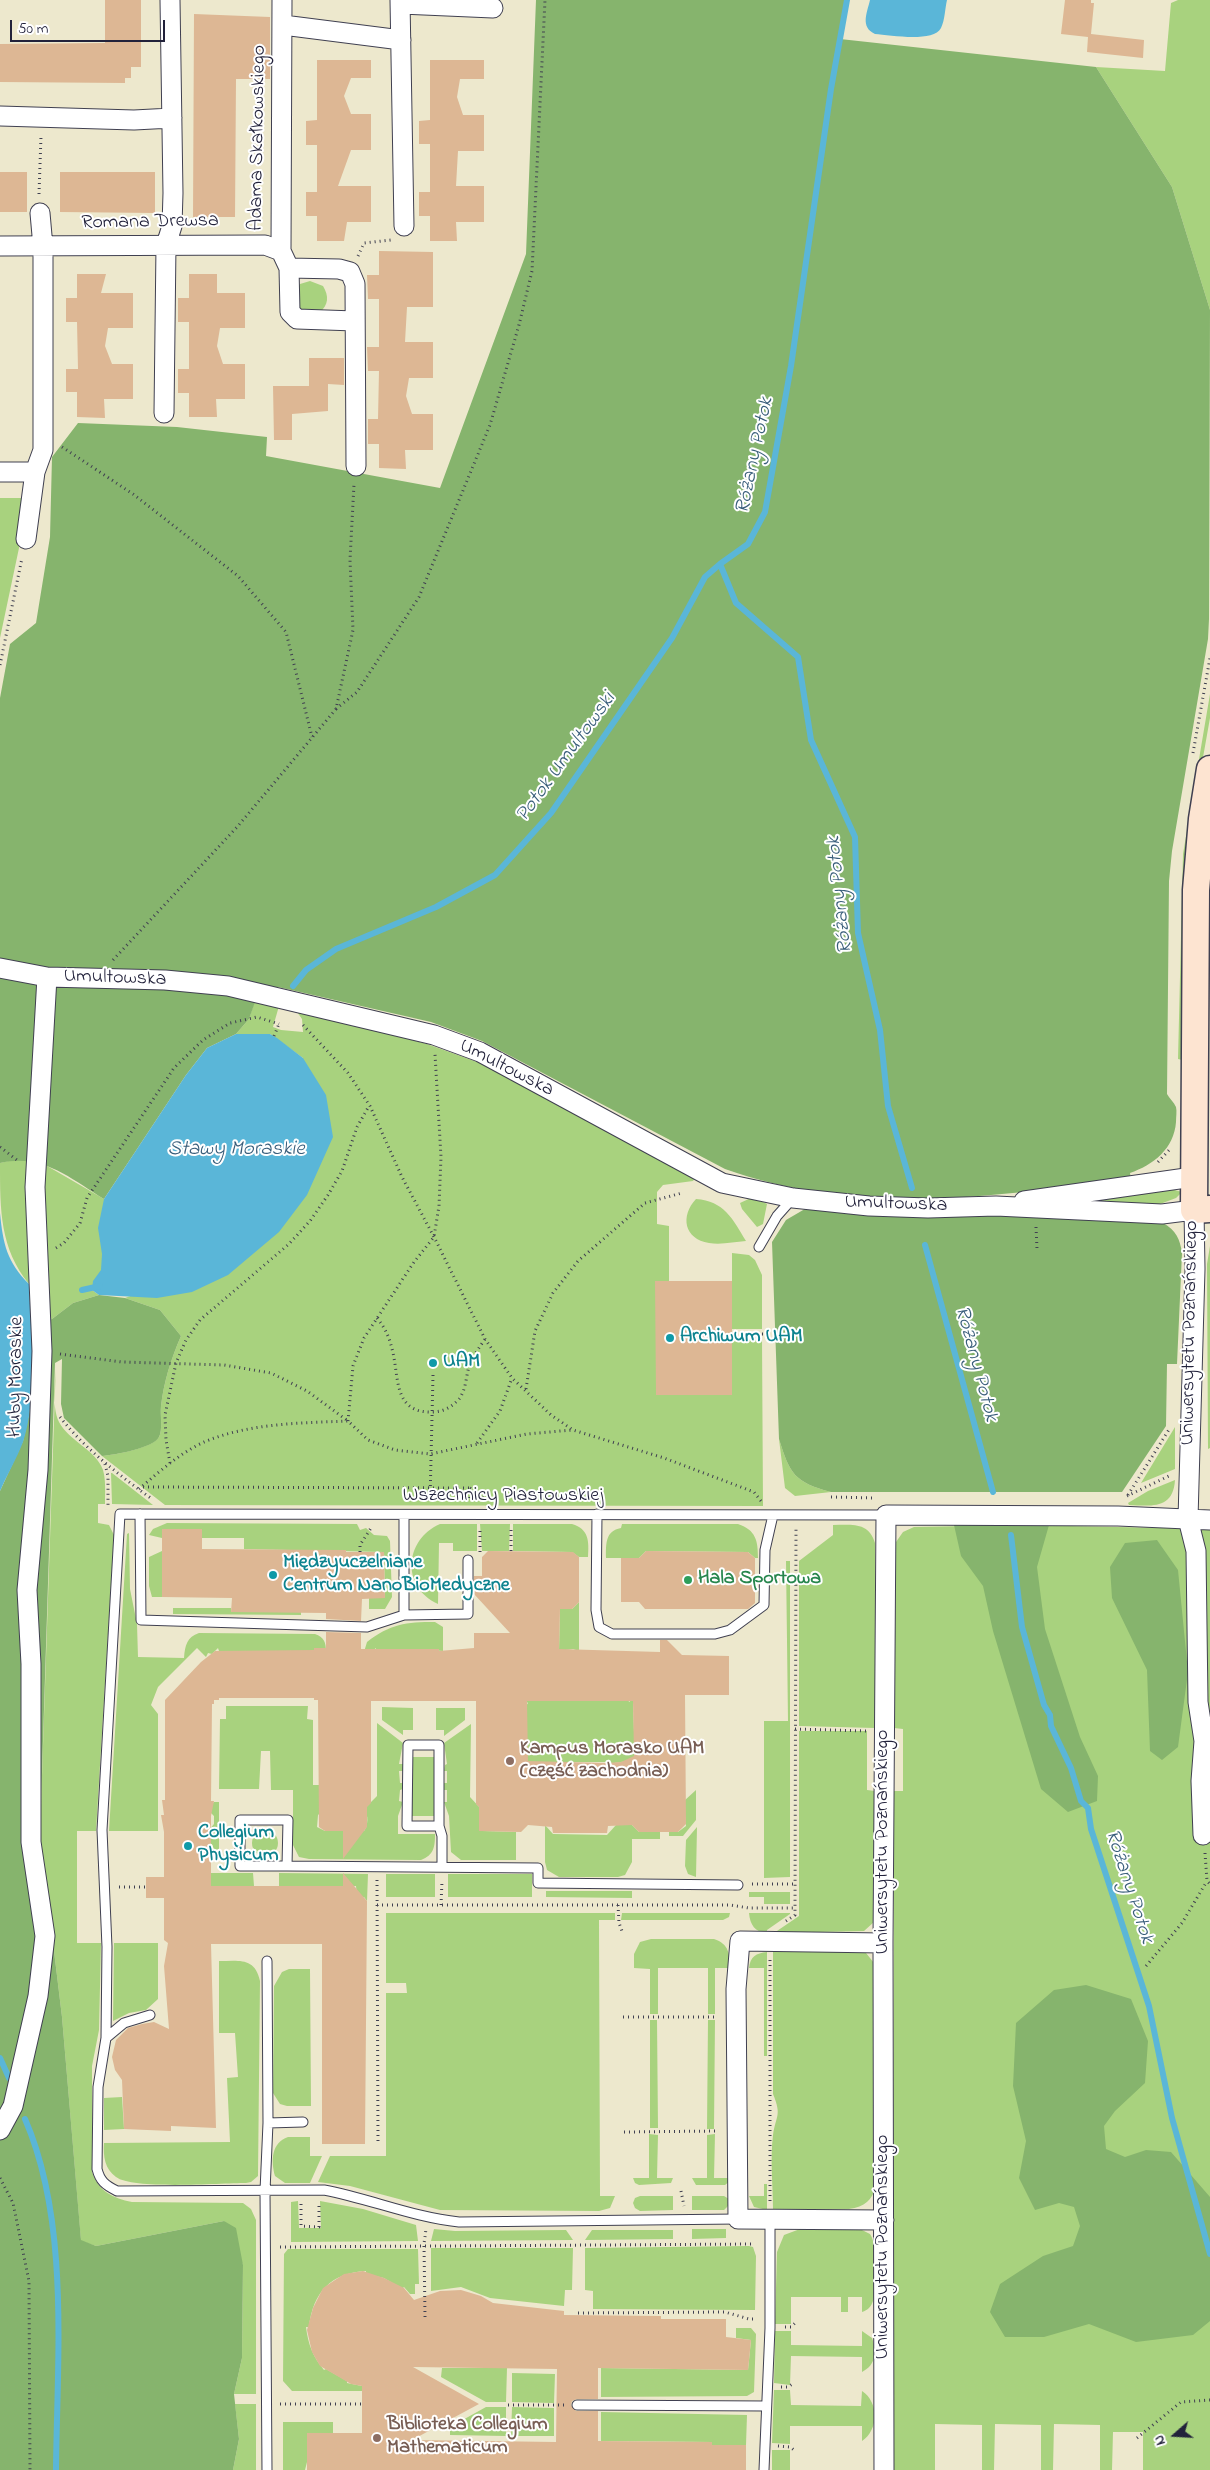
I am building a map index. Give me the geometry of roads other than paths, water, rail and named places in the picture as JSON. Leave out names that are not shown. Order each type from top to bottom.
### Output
[{"type":"street","points":[[164,413],[166,245],[172,226],[170,0]]},
{"type":"street","name":"Adama Skałkowskiego","points":[[280,251],[282,0]]},
{"type":"street","points":[[404,226],[400,2],[493,8]]},
{"type":"street","name":"Adama Skałkowskiego","points":[[282,26],[402,40]]},
{"type":"street","points":[[0,116],[134,120],[172,118]]},
{"type":"street","points":[[26,538],[35,472],[43,450],[43,247],[40,213]]},
{"type":"street","name":"Romana Drewsa","points":[[0,246],[265,244],[280,251]]},
{"type":"street","points":[[280,251],[289,268],[290,312],[297,319],[355,321]]},
{"type":"street","points":[[289,268],[339,269],[350,272],[355,284],[356,466]]},
{"type":"street","points":[[0,472],[35,472]]},
{"type":"street","name":"Uniwersytetu Poznańskiego","points":[[1203,1835],[1201,1781],[1207,1736],[1198,1702],[1196,1551],[1188,1518],[1195,1269],[1202,1210],[1196,890],[1201,829],[1210,769]]},
{"type":"street","name":"Umultowska","points":[[0,968],[46,977],[164,980],[228,986],[434,1035],[480,1052],[722,1183],[793,1198],[869,1206],[928,1208],[996,1206],[1162,1214],[1202,1210]]},
{"type":"street","name":"Huby Moraskie","points":[[0,2130],[13,2106],[38,1996],[44,1944],[31,1842],[31,1664],[27,1590],[51,1353],[39,1259],[35,1187],[46,977]]},
{"type":"street","name":"Umultowska","points":[[996,1206],[1136,1184],[1201,1177]]},
{"type":"street","points":[[886,1506],[1210,1520]]},
{"type":"street","name":"Uniwersytetu Poznańskiego","points":[[884,2470],[883,1943],[886,1506]]},
{"type":"street","points":[[883,1943],[740,1941],[736,2018],[738,2219],[884,2220]]},
{"type":"lane","points":[[759,1247],[772,1223],[793,1198]]},
{"type":"lane","name":"Wszechnicy Piastowskiej","points":[[106,2038],[107,1947],[102,1830],[120,1514],[773,1515],[886,1506]]},
{"type":"lane","points":[[140,1514],[142,1620],[367,1627],[404,1615],[468,1614],[468,1560]]},
{"type":"lane","points":[[597,1514],[596,1610],[599,1627],[612,1634],[716,1634],[730,1630],[764,1605],[765,1550],[773,1515]]},
{"type":"lane","points":[[404,1515],[404,1615]]},
{"type":"lane","points":[[439,1826],[408,1826],[408,1746],[439,1745],[439,1826],[442,1836],[442,1867]]},
{"type":"lane","points":[[287,1866],[288,1820],[240,1820],[240,1866],[538,1868],[538,1883],[738,1885]]},
{"type":"lane","points":[[267,1961],[268,2123],[265,2191],[267,2470]]},
{"type":"lane","points":[[150,2015],[124,2023],[106,2038],[98,2087],[97,2169],[100,2179],[107,2186],[117,2191],[319,2190],[350,2195],[428,2219],[459,2222],[738,2219]]},
{"type":"lane","points":[[268,2123],[303,2122]]},
{"type":"lane","points":[[764,2470],[770,2328],[770,2219]]},
{"type":"lane","points":[[577,2405],[766,2406]]},
{"type":"water","points":[[870,0],[947,0],[941,28],[936,33],[921,37],[911,37],[875,34],[870,31],[866,24],[866,15]]},
{"type":"water","name":"Stawy Moraskie","points":[[236,1034],[270,1034],[277,1038],[303,1058],[326,1095],[333,1137],[307,1195],[279,1232],[228,1275],[192,1292],[157,1298],[99,1295],[92,1290],[93,1281],[101,1270],[102,1254],[98,1228],[104,1199],[186,1075],[207,1048]]},
{"type":"water","points":[[0,1213],[7,1252],[16,1268],[29,1284],[32,1385],[28,1425],[23,1442],[0,1491]]},
{"type":"waterway","name":"Różany Potok","points":[[847,0],[831,89],[791,366],[765,512],[748,544],[720,564],[736,603],[798,657],[811,740],[855,837],[858,933],[880,1030],[888,1106],[912,1188]]},
{"type":"waterway","name":"Potok Umultowski","points":[[293,986],[306,970],[336,949],[436,907],[495,875],[551,813],[672,638],[705,577],[720,564]]},
{"type":"waterway","name":"Różany Potok","points":[[925,1245],[993,1492]]},
{"type":"waterway","name":"Potok Umultowski","points":[[82,1290],[100,1286]]},
{"type":"waterway","name":"Różany Potok","points":[[1011,1535],[1022,1627],[1044,1705],[1050,1715],[1051,1726],[1071,1768],[1081,1801],[1088,1808],[1091,1829],[1149,2006],[1172,2118],[1210,2254]]},
{"type":"waterway","points":[[0,2058],[9,2078]]},
{"type":"waterway","points":[[25,2119],[39,2159],[49,2202],[55,2246],[58,2292],[56,2470]]},
{"type":"place","name":"Archiwum UAM","points":[[670,1338]]},
{"type":"place","name":"UAM","points":[[433,1363]]},
{"type":"place","name":"Międzyuczelniane Centrum NanoBioMedyczne","points":[[273,1575]]},
{"type":"place","name":"Hala Sportowa","points":[[688,1580]]},
{"type":"place","name":"Kampus Morasko UAM (część zachodnia)","points":[[510,1761]]},
{"type":"place","name":"Collegium Physicum","points":[[188,1846]]},
{"type":"place","name":"Biblioteka Collegium Mathematicum","points":[[377,2438]]}]
